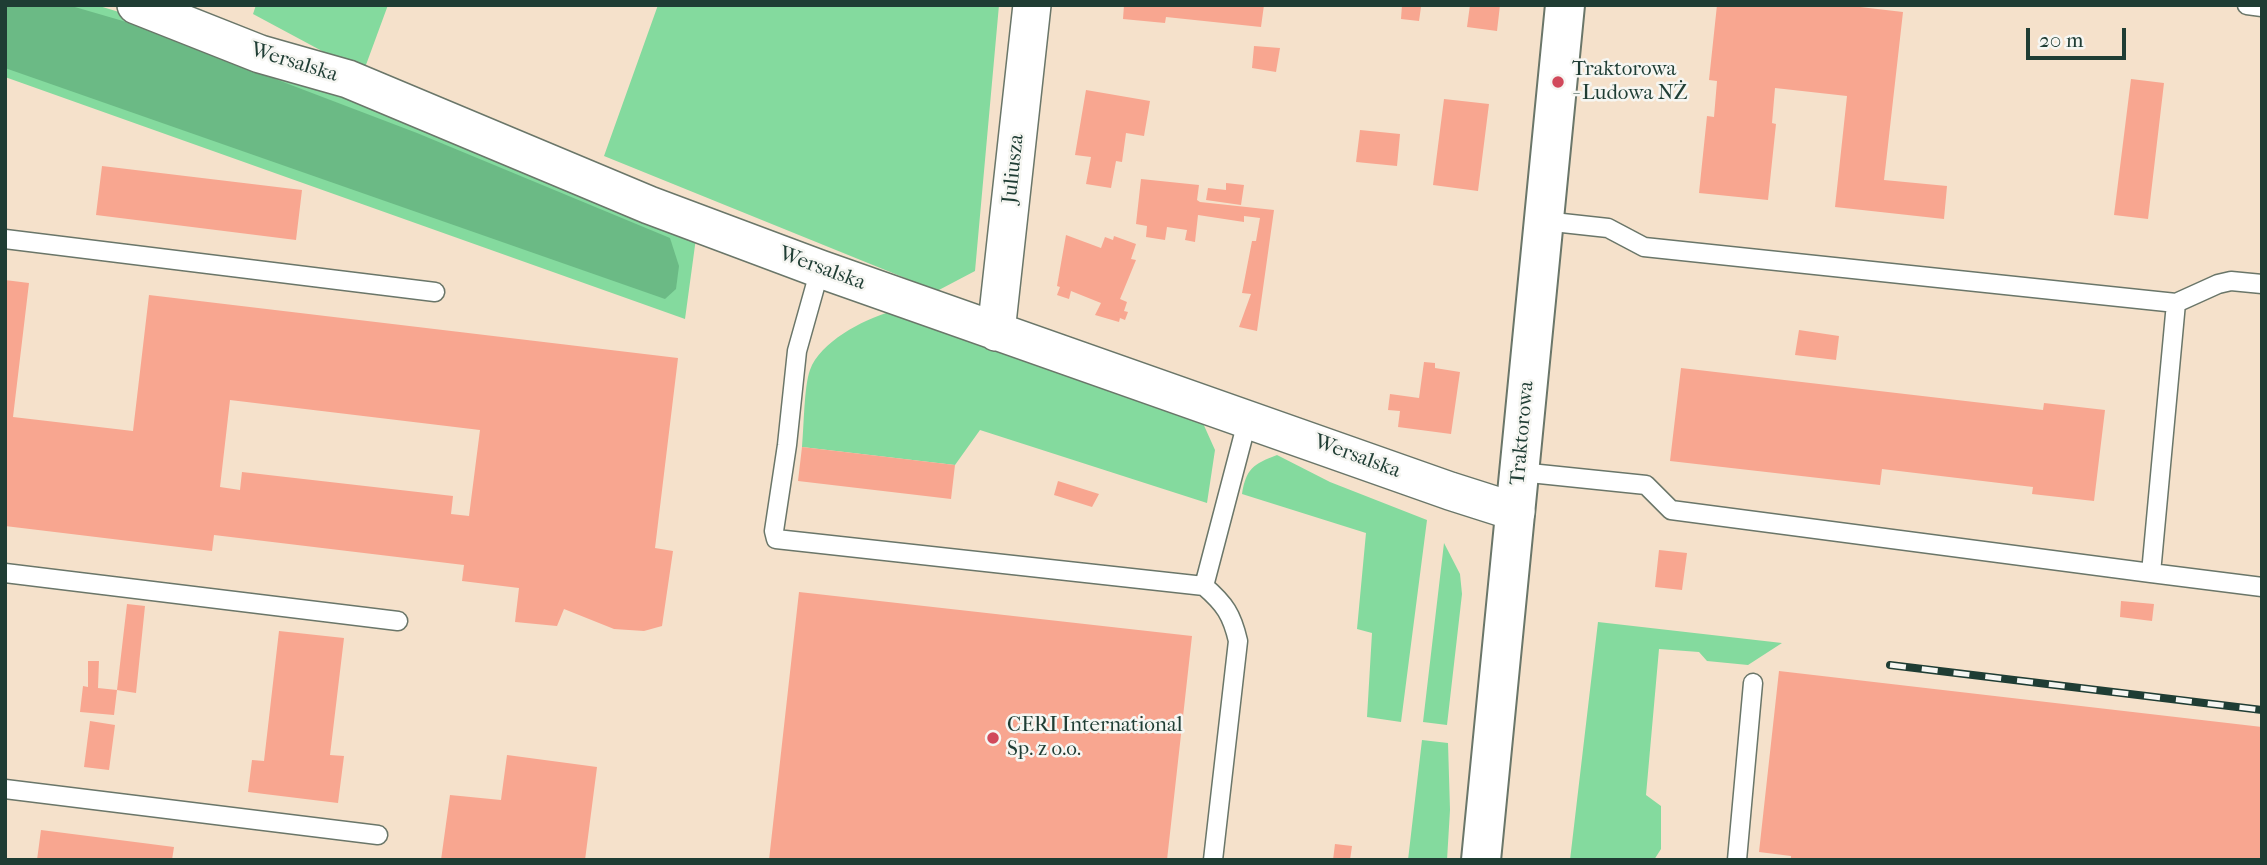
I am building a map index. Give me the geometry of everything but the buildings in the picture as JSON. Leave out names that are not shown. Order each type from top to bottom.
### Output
[{"type":"street","name":"Wersalska","points":[[136,5],[260,54],[348,79],[649,205],[820,269],[1516,512]]},
{"type":"street","name":"Juliusza","points":[[996,332],[1032,5]]},
{"type":"street","name":"Traktorowa","points":[[1481,860],[1565,5]]},
{"type":"lane","points":[[2247,5],[2262,7]]},
{"type":"lane","points":[[1544,221],[1608,228],[1644,247],[2176,303],[2231,281],[2262,284]]},
{"type":"lane","points":[[5,239],[435,292]]},
{"type":"lane","points":[[820,269],[797,351],[788,445],[774,531],[776,539],[1204,586],[1220,599],[1233,619],[1238,641],[1213,860]]},
{"type":"lane","points":[[2151,573],[2176,303]]},
{"type":"lane","points":[[1204,586],[1248,418]]},
{"type":"lane","points":[[1520,472],[1646,485],[1671,510],[2262,587]]},
{"type":"lane","points":[[5,573],[398,621]]},
{"type":"lane","points":[[1737,860],[1753,683]]},
{"type":"lane","points":[[5,789],[377,835]]},
{"type":"green space","points":[[5,5],[96,5],[142,19],[369,100],[696,238],[685,319],[5,77]]},
{"type":"green space","points":[[5,5],[68,5],[123,21],[417,133],[670,238],[679,266],[676,289],[665,299],[5,68]]},
{"type":"green space","points":[[256,5],[388,5],[363,73],[253,14]]},
{"type":"green space","points":[[658,5],[999,5],[975,271],[937,291],[604,156]]},
{"type":"green space","points":[[889,312],[1202,421],[1215,450],[1207,503],[980,430],[955,465],[802,447],[806,386],[815,360],[833,341],[867,320]]},
{"type":"green space","points":[[1277,455],[1330,482],[1427,520],[1401,722],[1367,717],[1372,633],[1357,629],[1366,533],[1242,494],[1252,468]]},
{"type":"green space","points":[[1444,543],[1460,574],[1462,594],[1447,725],[1423,722]]},
{"type":"green space","points":[[1598,622],[1782,643],[1748,665],[1707,661],[1699,652],[1659,649],[1646,795],[1661,806],[1661,849],[1654,860],[1570,860]]},
{"type":"green space","points":[[1422,740],[1448,743],[1450,810],[1447,860],[1408,860]]},
{"type":"railway","points":[[1890,665],[2262,710]]},
{"type":"place","name":"Traktorowa - Ludowa NŻ","points":[[1558,82]]},
{"type":"place","name":"CERI International Sp. z o.o.","points":[[993,738]]}]
